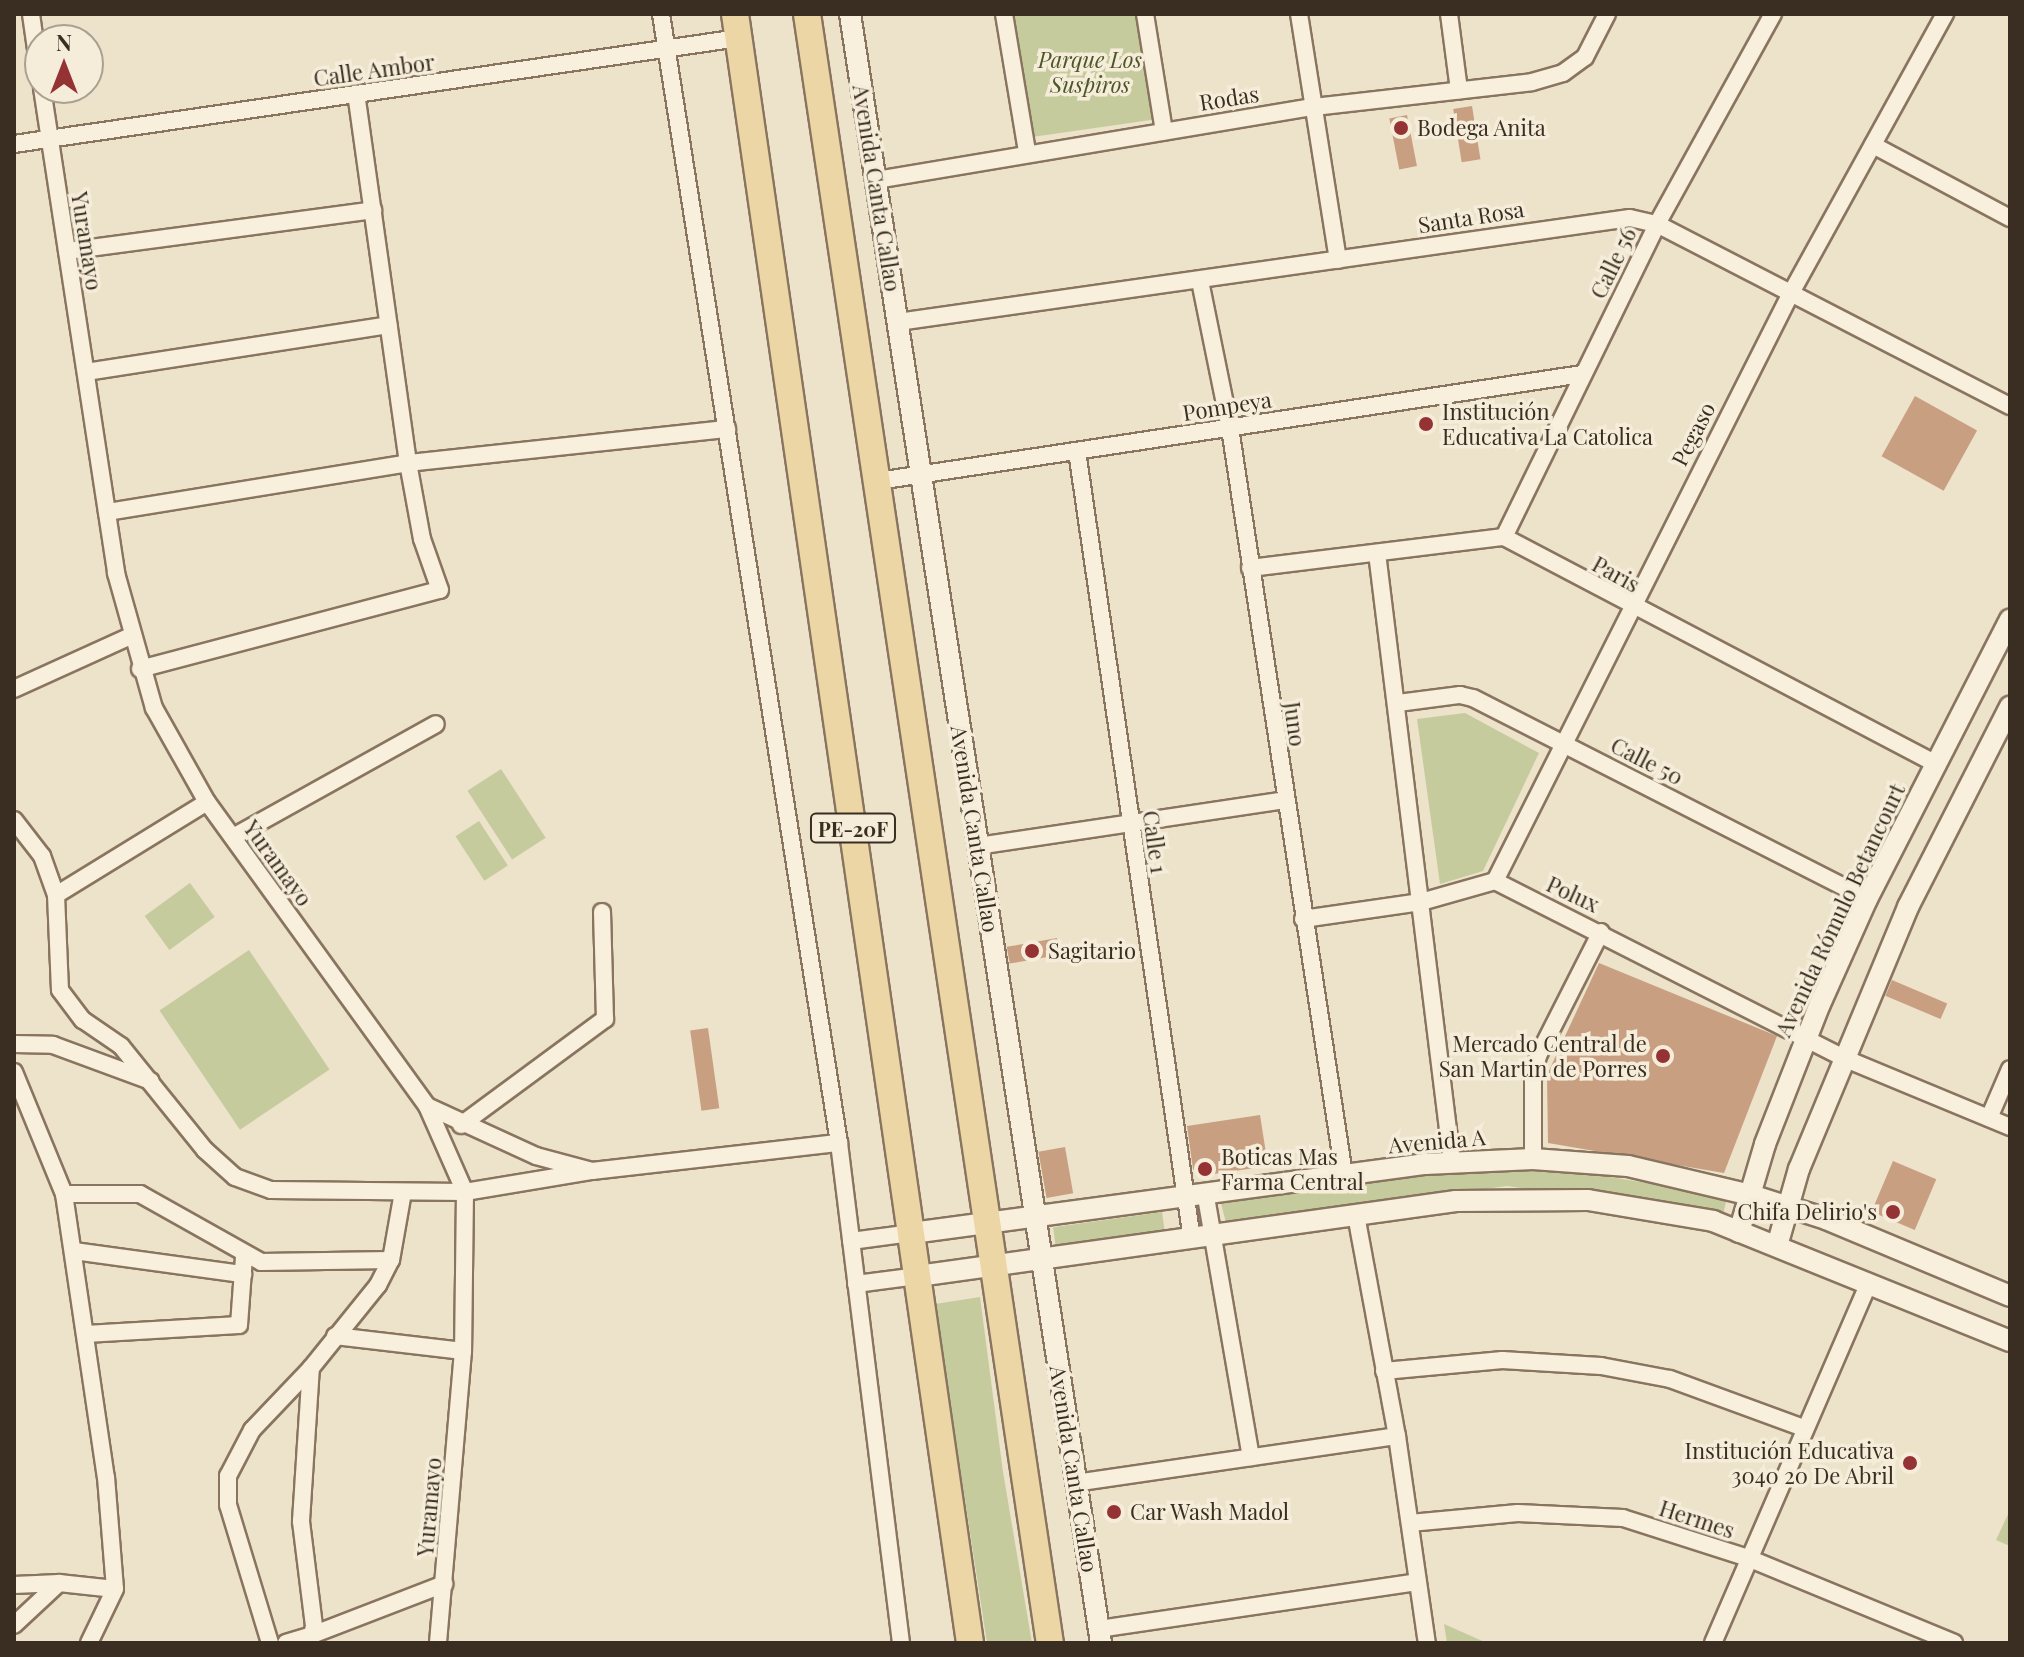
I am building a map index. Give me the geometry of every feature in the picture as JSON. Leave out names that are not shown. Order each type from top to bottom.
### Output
[{"type":"main road","name":"Avenida Canta Callao","points":[[807,14],[1050,1643]]},
{"type":"main road","name":"PE-20F","points":[[737,26],[970,1643]]},
{"type":"street","points":[[661,14],[839,1143],[901,1643]]},
{"type":"street","name":"Avenida Canta Callao","points":[[850,14],[1100,1636]]},
{"type":"street","points":[[1004,14],[1027,152]]},
{"type":"street","points":[[1145,14],[1164,131]]},
{"type":"street","points":[[1299,14],[1338,260]]},
{"type":"street","points":[[1449,14],[1459,90]]},
{"type":"street","name":"Rodas","points":[[876,180],[1027,152],[1314,107],[1532,82],[1563,73],[1585,57],[1607,14]]},
{"type":"street","name":"Calle 56","points":[[1504,537],[1657,224],[1773,14]]},
{"type":"street","name":"Pegaso","points":[[1495,881],[1629,607],[1791,293],[1945,14]]},
{"type":"street","name":"Calle Ambor","points":[[14,144],[666,51],[737,26]]},
{"type":"street","points":[[140,669],[440,590],[422,539],[408,463],[356,94]]},
{"type":"street","name":"Yuramayo","points":[[44,104],[107,512],[131,636],[154,708],[207,802],[427,1106],[465,1192],[463,1351],[438,1643]]},
{"type":"street","points":[[1873,145],[2010,218]]},
{"type":"street","points":[[67,251],[373,210]]},
{"type":"street","name":"Santa Rosa","points":[[898,322],[1200,281],[1611,218],[1657,224],[2010,406]]},
{"type":"street","name":"Juno","points":[[1200,281],[1230,428],[1284,800],[1344,1175]]},
{"type":"street","points":[[86,372],[388,325]]},
{"type":"street","name":"Pompeya","points":[[878,481],[1582,374]]},
{"type":"street","points":[[107,512],[408,463],[727,429]]},
{"type":"street","name":"Calle 1","points":[[1077,451],[1192,1239]]},
{"type":"street","points":[[1250,568],[1504,537]]},
{"type":"street","name":"Paris","points":[[1504,537],[1629,607],[1936,764]]},
{"type":"street","points":[[1377,553],[1398,703],[1452,1162]]},
{"type":"street","name":"Avenida Rómulo Betancourt","points":[[1739,1232],[1805,1038],[1867,899],[2010,619]]},
{"type":"street","points":[[14,689],[131,636]]},
{"type":"street","name":"Calle 50","points":[[1398,703],[1473,698],[1867,899]]},
{"type":"street","points":[[1777,1246],[1799,1169],[1908,907],[2010,707]]},
{"type":"street","points":[[233,837],[436,724]]},
{"type":"street","points":[[978,846],[1284,800]]},
{"type":"street","points":[[56,895],[207,802]]},
{"type":"street","points":[[14,820],[42,856],[56,895],[60,990],[83,1020],[121,1046],[153,1081],[205,1150],[235,1177],[271,1190],[465,1192],[592,1171],[839,1143]]},
{"type":"street","points":[[1303,919],[1421,902],[1495,881]]},
{"type":"street","name":"Polux","points":[[1495,881],[1601,932],[1846,1059],[2010,1127]]},
{"type":"street","points":[[461,1125],[605,1019],[602,912]]},
{"type":"street","points":[[1533,1159],[1533,1079],[1538,1056],[1601,932]]},
{"type":"street","points":[[14,1044],[53,1045],[153,1081]]},
{"type":"street","points":[[1989,1118],[2010,1069]]},
{"type":"street","points":[[14,1072],[64,1194],[86,1334],[113,1540],[115,1589],[89,1643]]},
{"type":"street","points":[[427,1106],[461,1125],[536,1156],[592,1171]]},
{"type":"street","name":"Avenida A","points":[[851,1241],[1185,1201],[1344,1175],[1452,1162],[1533,1159],[1628,1166],[1751,1195],[2010,1296]]},
{"type":"street","points":[[270,1643],[228,1505],[228,1476],[252,1430],[311,1368],[378,1285],[391,1260],[403,1192]]},
{"type":"street","points":[[64,1194],[140,1194],[243,1265]]},
{"type":"street","points":[[1206,1197],[1251,1457]]},
{"type":"street","points":[[856,1284],[1456,1201],[1560,1199],[1657,1210],[1713,1221],[2010,1341]]},
{"type":"street","points":[[1356,1215],[1397,1436],[1427,1643]]},
{"type":"street","points":[[74,1251],[243,1265],[391,1260]]},
{"type":"street","points":[[86,1334],[239,1325],[243,1265]]},
{"type":"street","points":[[1713,1643],[1869,1282]]},
{"type":"street","points":[[335,1336],[463,1351]]},
{"type":"street","points":[[1384,1371],[1502,1360],[1601,1366],[1670,1379],[1804,1428]]},
{"type":"street","points":[[311,1368],[301,1521],[312,1635]]},
{"type":"street","points":[[1075,1483],[1397,1436]]},
{"type":"street","name":"Hermes","points":[[1410,1523],[1518,1513],[1623,1518],[1748,1558],[1954,1643]]},
{"type":"street","points":[[1100,1636],[1418,1582]]},
{"type":"street","points":[[14,1585],[59,1583],[115,1589]]},
{"type":"street","points":[[14,1625],[59,1583]]},
{"type":"street","points":[[286,1643],[444,1584]]},
{"type":"green space","name":"Parque Los Suspiros","points":[[1013,14],[1141,14],[1158,119],[1032,137]]},
{"type":"green space","points":[[1465,713],[1539,753],[1483,871],[1440,884],[1417,719]]},
{"type":"green space","points":[[501,769],[546,838],[512,860],[467,791]]},
{"type":"green space","points":[[479,821],[508,865],[484,881],[456,836]]},
{"type":"green space","points":[[190,883],[215,917],[169,950],[145,916]]},
{"type":"green space","points":[[249,950],[330,1069],[240,1130],[159,1010]]},
{"type":"green space","points":[[1447,1169],[1573,1171],[1727,1196],[1723,1216],[1507,1186],[1226,1223],[1221,1203]]},
{"type":"green space","points":[[1162,1212],[1165,1233],[1056,1248],[1053,1227]]},
{"type":"green space","points":[[980,1297],[1003,1472],[1032,1643],[987,1643],[935,1304]]},
{"type":"green space","points":[[2010,1510],[2010,1546],[1996,1540]]},
{"type":"green space","points":[[1444,1624],[1487,1643],[1447,1643]]},
{"type":"building","points":[[1472,106],[1480,159],[1462,162],[1453,109]]},
{"type":"building","points":[[1407,115],[1417,166],[1399,169],[1389,118]]},
{"type":"building","points":[[1915,396],[1977,430],[1944,491],[1882,456]]},
{"type":"building","name":"Sagitario","points":[[1057,938],[1060,955],[1010,964],[1007,947]]},
{"type":"building","name":"Mercado Central de San Martin de Porres","points":[[1599,963],[1777,1036],[1724,1173],[1548,1143],[1547,1075]]},
{"type":"building","points":[[1892,980],[1947,1003],[1941,1019],[1885,996]]},
{"type":"building","points":[[708,1028],[719,1108],[701,1111],[690,1031]]},
{"type":"building","points":[[1260,1115],[1268,1166],[1200,1176],[1193,1169],[1187,1126]]},
{"type":"building","points":[[1065,1147],[1073,1193],[1047,1198],[1038,1152]]},
{"type":"building","points":[[1893,1161],[1936,1179],[1915,1230],[1872,1212]]},
{"type":"place","name":"Bodega Anita","points":[[1401,128]]},
{"type":"place","name":"Institución Educativa La Catolica","points":[[1426,424]]},
{"type":"place","name":"Sagitario","points":[[1032,951]]},
{"type":"place","name":"Mercado Central de San Martin de Porres","points":[[1663,1056]]},
{"type":"place","name":"Boticas Mas Farma Central","points":[[1205,1169]]},
{"type":"place","name":"Chifa Delirio's","points":[[1893,1212]]},
{"type":"place","name":"Institución Educativa 3040 20 De Abril","points":[[1910,1463]]},
{"type":"place","name":"Car Wash Madol","points":[[1114,1512]]}]
